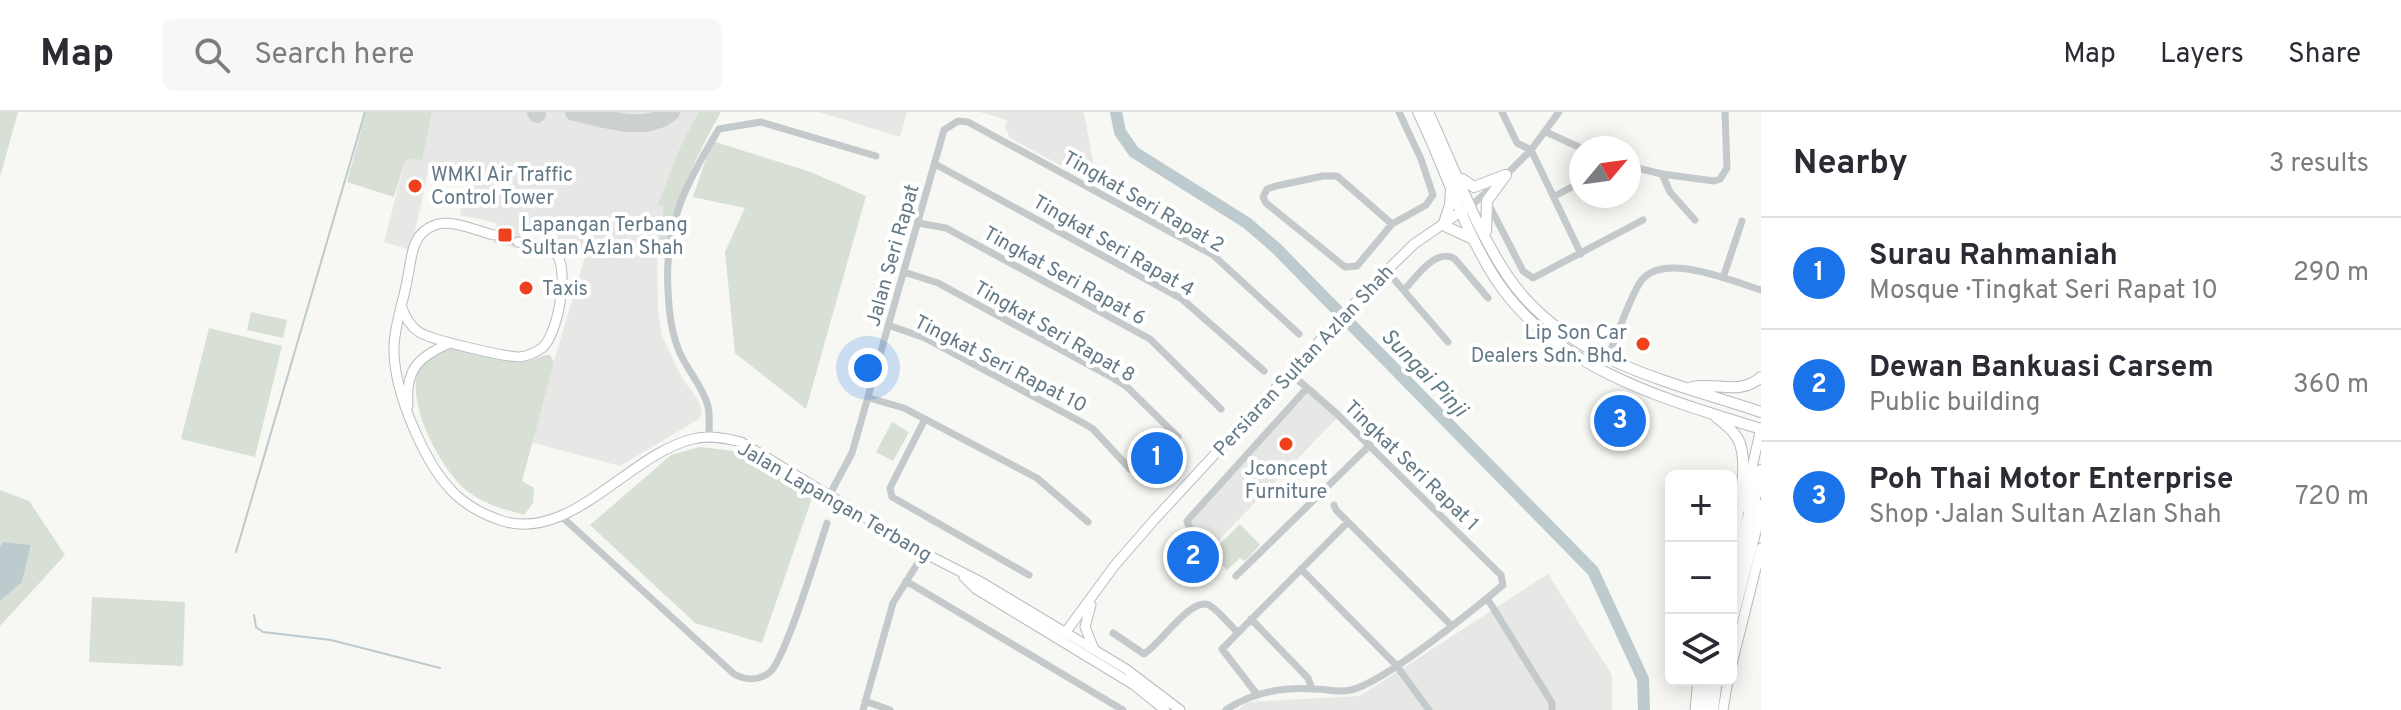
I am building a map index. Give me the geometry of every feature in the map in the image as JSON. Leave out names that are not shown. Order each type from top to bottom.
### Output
[{"type":"highway","points":[[1737,561],[1757,473]]},
{"type":"highway","points":[[1733,614],[1761,506]]},
{"type":"highway","points":[[1704,710],[1708,686]]},
{"type":"highway","points":[[1709,686],[1712,710]]},
{"type":"main road","points":[[1418,112],[1451,187],[1486,237],[1509,278],[1559,330],[1607,359],[1761,412]]},
{"type":"main road","points":[[1428,112],[1456,171],[1474,240],[1511,300],[1555,341],[1611,376],[1761,429]]},
{"type":"main road","points":[[1456,171],[1474,187],[1506,175]]},
{"type":"main road","points":[[1486,237],[1487,201],[1506,175]]},
{"type":"main road","points":[[1451,187],[1446,225],[1474,240]]},
{"type":"main road","points":[[1690,388],[1705,385],[1741,388],[1761,377]]},
{"type":"main road","points":[[1712,414],[1733,432],[1742,452],[1733,542]]},
{"type":"street","points":[[1392,224],[1337,176],[1276,186],[1267,189],[1263,197],[1266,203],[1345,267],[1357,266],[1392,224],[1426,205],[1433,195],[1421,159],[1399,112]]},
{"type":"street","points":[[1502,112],[1517,143],[1531,150],[1581,254]]},
{"type":"street","points":[[1466,211],[1531,150],[1559,112]]},
{"type":"street","points":[[1641,169],[1714,181],[1725,175],[1725,112]]},
{"type":"street","name":"Jalan Seri Rapat","points":[[830,494],[852,453],[944,130],[958,121]]},
{"type":"street","name":"Tingkat Seri Rapat 2","points":[[958,121],[968,122],[1213,255],[1299,334]]},
{"type":"street","points":[[709,437],[708,406],[672,333],[667,279],[668,251],[680,197],[691,174],[719,129],[761,122],[876,156]]},
{"type":"street","points":[[1546,132],[1569,143]]},
{"type":"street","name":"Tingkat Seri Rapat 4","points":[[935,164],[1182,299],[1264,371]]},
{"type":"street","points":[[1662,174],[1670,192],[1695,220]]},
{"type":"street","points":[[1555,196],[1569,188]]},
{"type":"street","points":[[1487,201],[1527,276],[1539,276],[1643,220]]},
{"type":"street","name":"Persiaran Sultan Azlan Shah","points":[[1067,635],[1125,553],[1365,295],[1388,272],[1466,211]]},
{"type":"street","points":[[1723,278],[1742,221]]},
{"type":"street","name":"Jalan Lapangan Terbang","points":[[494,239],[476,230],[443,223],[426,229],[419,236],[412,253],[393,348],[401,398],[409,416],[446,484],[467,504],[510,523],[550,521],[665,450],[692,439],[709,437],[741,442],[924,553],[981,582],[1094,650],[1180,710]]},
{"type":"street","name":"Tingkat Seri Rapat 6","points":[[918,223],[946,228],[1150,339],[1221,409]]},
{"type":"street","points":[[402,308],[417,332],[450,343],[520,357],[532,354],[546,345],[554,331],[563,269],[552,249],[545,245],[521,244]]},
{"type":"street","points":[[1404,290],[1435,259],[1449,255],[1488,298]]},
{"type":"street","points":[[1607,359],[1640,281],[1653,272],[1673,265],[1761,290]]},
{"type":"street","name":"Tingkat Seri Rapat 8","points":[[904,272],[938,283],[1113,378],[1126,386],[1178,437]]},
{"type":"street","points":[[1388,272],[1448,342]]},
{"type":"street","name":"Tingkat Seri Rapat 10","points":[[888,325],[938,345],[1083,423],[1093,429],[1130,469]]},
{"type":"street","points":[[409,416],[407,391],[415,366],[430,352],[450,343]]},
{"type":"street","name":"Persiaran Sultan Azlan Shah","points":[[1067,635],[1118,567],[1292,375]]},
{"type":"street","name":"Tingkat Seri Rapat 1","points":[[1292,375],[1370,445],[1501,575],[1503,585],[1487,598]]},
{"type":"street","points":[[1211,547],[1189,527],[1187,521],[1307,388]]},
{"type":"street","points":[[869,398],[891,403],[925,419],[1043,482],[1088,522]]},
{"type":"street","points":[[925,419],[890,488],[892,497],[1029,575]]},
{"type":"street","points":[[1734,542],[1757,473],[1761,429]]},
{"type":"street","points":[[1236,576],[1370,445]]},
{"type":"street","points":[[1334,505],[1451,625]]},
{"type":"street","points":[[561,516],[734,674],[755,679],[767,675],[781,656],[827,523]]},
{"type":"street","points":[[1256,693],[1223,653],[1224,646],[1348,522]]},
{"type":"street","points":[[1737,644],[1761,548]]},
{"type":"street","points":[[863,710],[893,603],[924,553]]},
{"type":"street","points":[[1301,569],[1396,665],[1429,710]]},
{"type":"street","name":"Jalan Lapangan Terbang","points":[[959,572],[976,589],[1111,672],[1165,710]]},
{"type":"street","points":[[906,581],[1123,710]]},
{"type":"street","points":[[1226,710],[1256,693],[1312,689],[1348,691],[1365,684],[1487,598],[1552,703],[1552,710]]},
{"type":"street","points":[[1000,604],[1054,633],[1067,635],[1111,672]]},
{"type":"street","points":[[1113,633],[1144,654],[1189,610],[1202,604],[1210,607],[1237,632]]},
{"type":"street","points":[[1091,605],[1085,620],[1086,632],[1094,650]]},
{"type":"street","points":[[1044,620],[1065,625],[1079,615]]},
{"type":"street","points":[[1251,619],[1308,678],[1312,689]]},
{"type":"street","points":[[1695,710],[1707,686]]},
{"type":"street","points":[[1723,710],[1727,686]]},
{"type":"street","points":[[865,701],[890,710]]},
{"type":"shaded area","points":[[0,112],[18,112],[0,177]]},
{"type":"shaded area","points":[[366,112],[432,112],[422,160],[405,161],[394,197],[347,182]]},
{"type":"shaded area","name":"Lapangan Terbang Sultan Azlan Shah","points":[[423,112],[712,112],[660,226],[657,248],[658,310],[662,336],[682,378],[698,400],[702,411],[699,419],[620,466],[530,442],[587,250],[557,242],[558,236],[522,228],[517,248],[493,243],[497,223],[460,215],[468,175],[429,166],[411,250],[384,242],[405,161]]},
{"type":"shaded area","points":[[699,112],[721,112],[688,178],[665,248],[657,248],[664,207],[658,204],[682,143]]},
{"type":"shaded area","points":[[819,112],[907,112],[900,137]]},
{"type":"shaded area","points":[[980,112],[1084,112],[1097,185],[1010,138],[1005,127],[1007,120]]},
{"type":"shaded area","points":[[712,141],[808,171],[866,196],[806,409],[735,353],[725,252],[745,208],[693,197]]},
{"type":"shaded area","points":[[251,312],[287,320],[283,338],[247,330]]},
{"type":"shaded area","points":[[209,328],[282,346],[255,457],[181,439]]},
{"type":"shaded area","points":[[455,348],[516,361],[550,355],[554,362],[522,481],[534,488],[533,503],[524,515],[487,503],[467,491],[446,467],[426,432],[416,394],[417,378],[422,364],[429,357]]},
{"type":"shaded area","points":[[1313,387],[1340,415],[1211,548],[1185,522]]},
{"type":"shaded area","points":[[892,422],[909,432],[893,461],[876,452]]},
{"type":"shaded area","points":[[700,447],[743,452],[813,495],[762,643],[695,623],[590,525],[671,455]]},
{"type":"shaded area","points":[[0,490],[29,501],[65,555],[0,626],[0,601],[22,582],[31,546],[3,542],[0,547]]},
{"type":"shaded area","points":[[1240,524],[1260,545],[1245,561],[1240,558],[1227,570],[1216,559],[1220,554],[1215,549]]},
{"type":"shaded area","points":[[3,542],[31,545],[22,582],[0,601],[0,547]]},
{"type":"shaded area","points":[[1548,574],[1612,675],[1612,710],[1238,710],[1247,702],[1360,696]]},
{"type":"shaded area","points":[[92,597],[185,602],[183,666],[89,662]]},
{"type":"waterway","points":[[236,552],[365,112]]},
{"type":"waterway","name":"Sungai Pinji","points":[[1116,112],[1120,132],[1134,152],[1247,223],[1276,248],[1593,571],[1643,679],[1644,710]]},
{"type":"waterway","points":[[254,615],[256,627],[263,632],[331,640],[440,668]]},
{"type":"taxiway","points":[[574,112],[637,123],[661,119],[671,112]]},
{"type":"tunnel","points":[[494,235],[518,242]]},
{"type":"place","name":"WMKI Air Traffic Control Tower","points":[[415,186]]},
{"type":"place","name":"Lapangan Terbang Sultan Azlan Shah","points":[[505,235]]},
{"type":"place","name":"Taxis","points":[[526,288]]},
{"type":"place","name":"Lip Son Car Dealers Sdn. Bhd.","points":[[1643,344]]},
{"type":"place","name":"Poh Thai Motor Enterprise","points":[[1620,421]]},
{"type":"place","name":"Jconcept Furniture","points":[[1286,444]]},
{"type":"place","name":"Surau Rahmaniah","points":[[1157,458]]},
{"type":"place","name":"Dewan Bankuasi Carsem","points":[[1193,557]]}]
